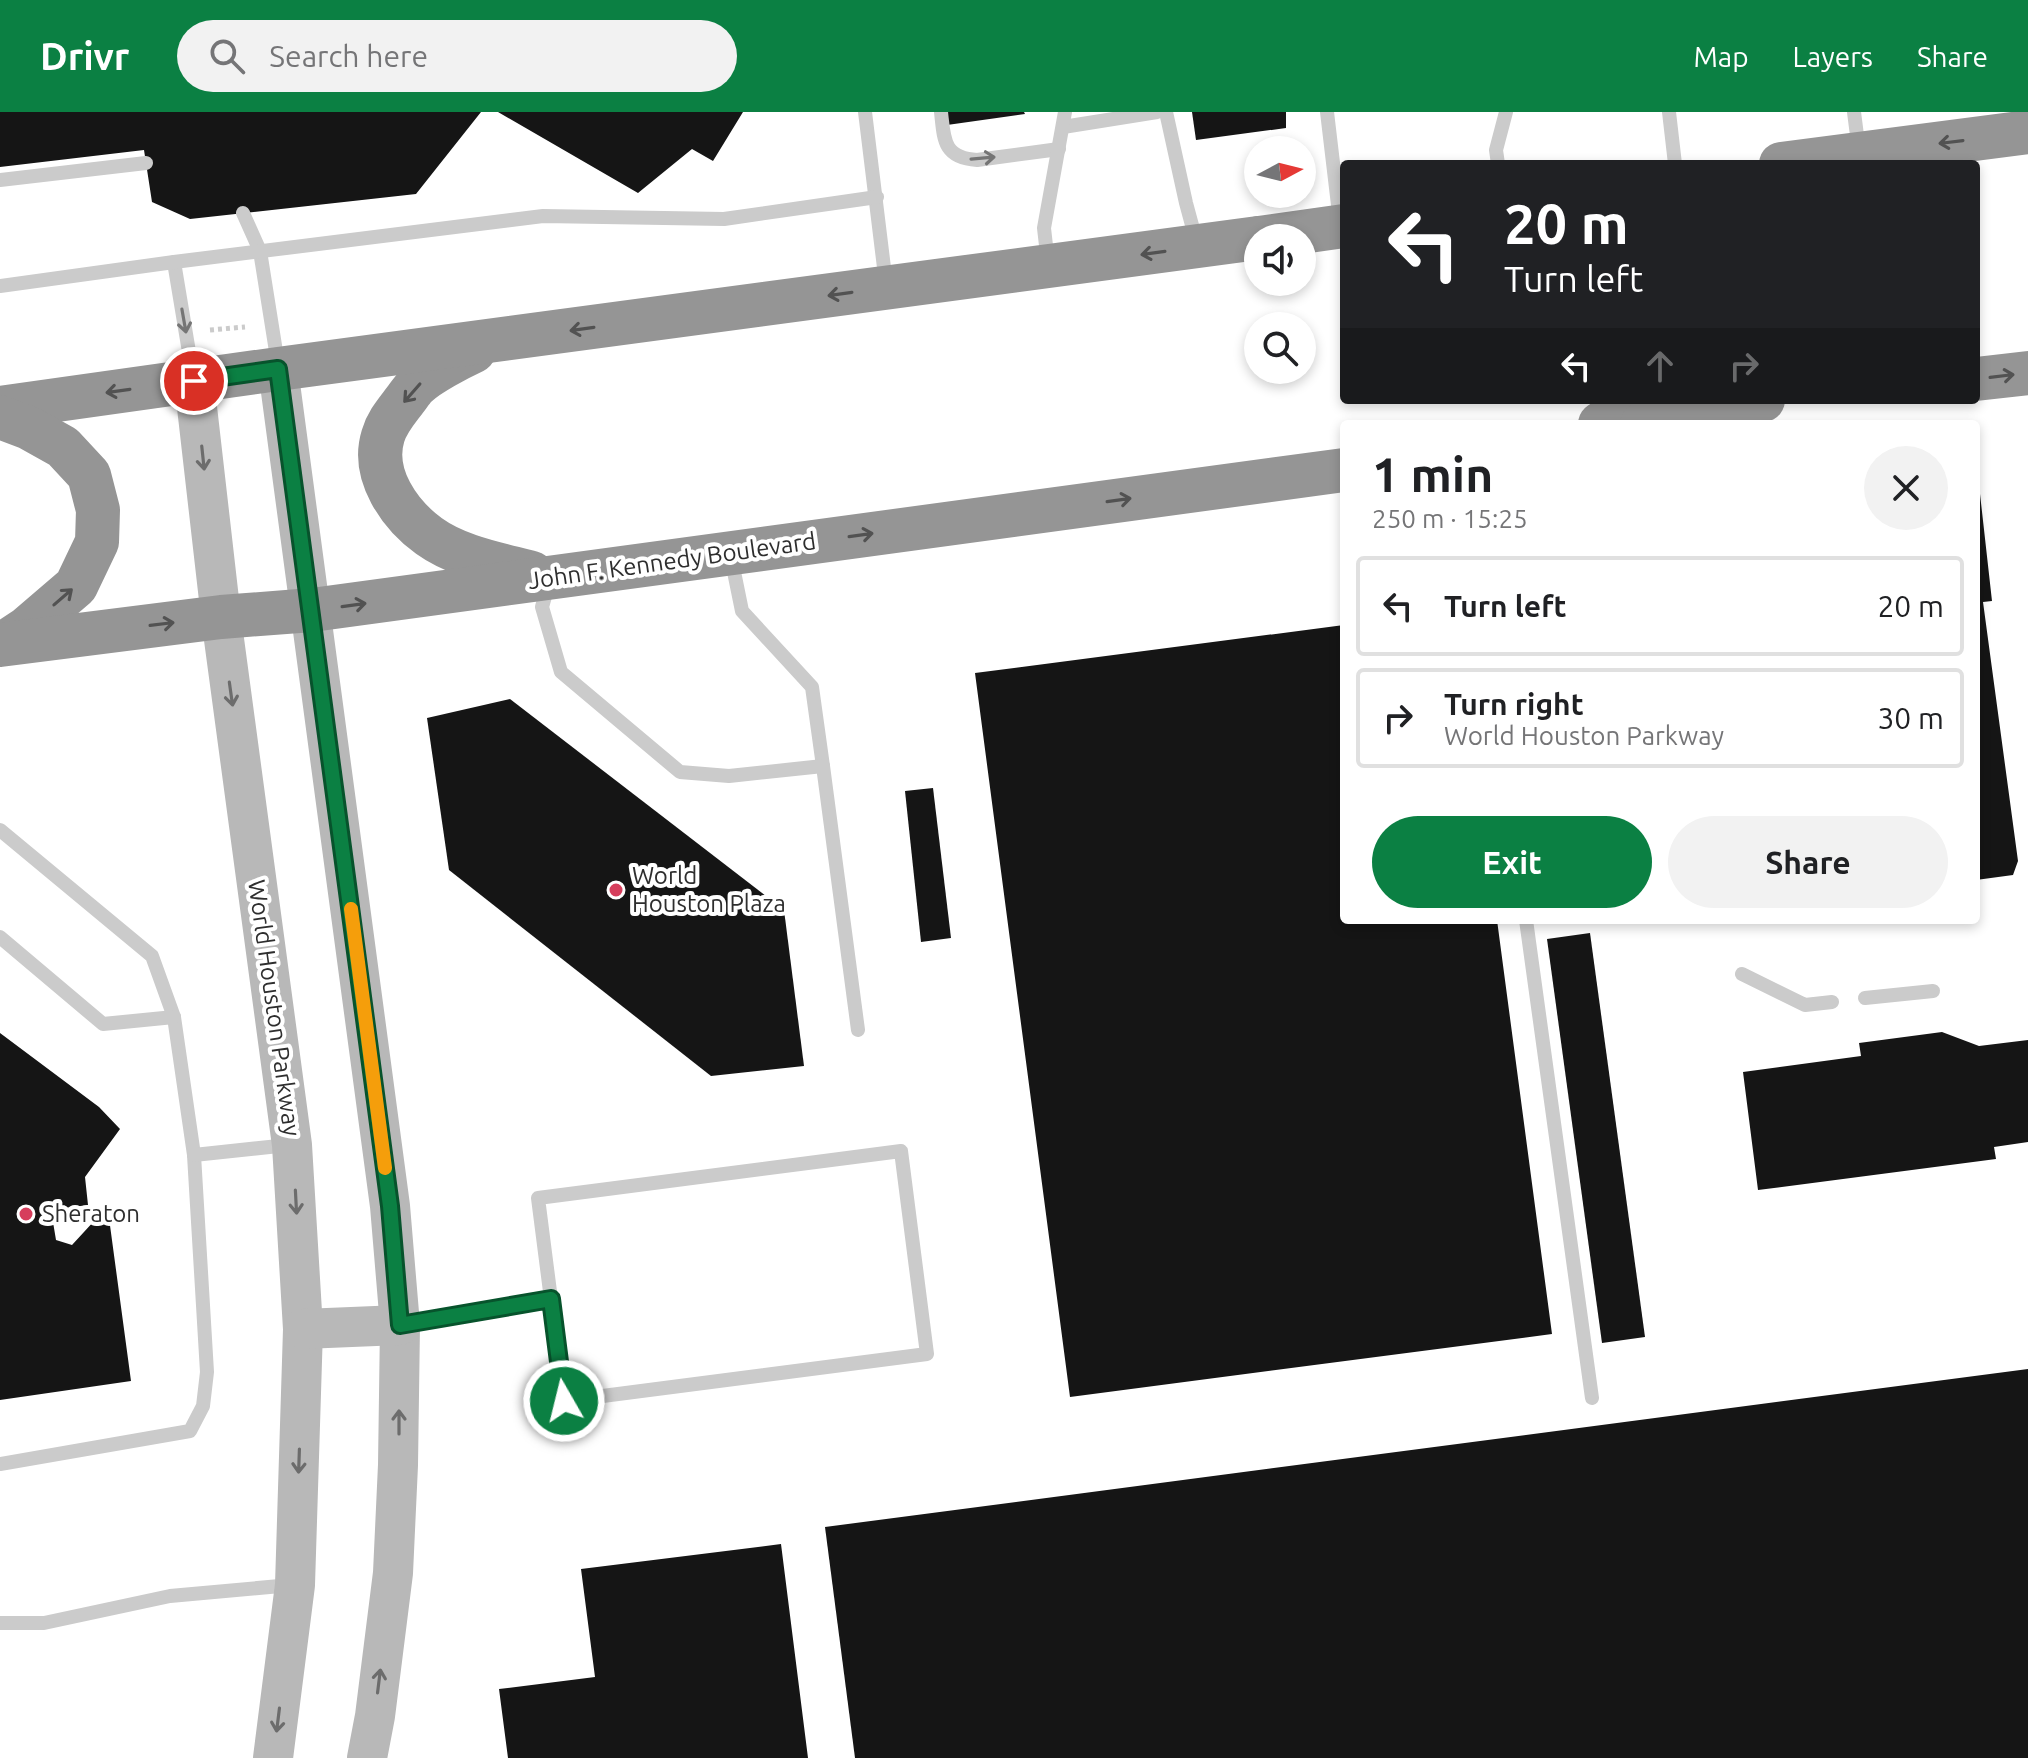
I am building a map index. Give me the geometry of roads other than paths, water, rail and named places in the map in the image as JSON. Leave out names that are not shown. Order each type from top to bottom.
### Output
[{"type":"highway","points":[[1796,160],[1847,146],[2028,132]]},
{"type":"highway","points":[[1316,230],[1340,226]]},
{"type":"highway","points":[[0,408],[1244,240]]},
{"type":"highway","points":[[502,339],[463,356],[417,385],[390,420],[382,439],[381,460],[385,481],[409,519],[431,537],[465,554],[550,578]]},
{"type":"highway","points":[[1980,379],[2028,373]]},
{"type":"highway","points":[[1606,420],[1631,404]]},
{"type":"highway","points":[[1660,420],[1732,404]]},
{"type":"highway","points":[[0,417],[29,428],[63,447],[89,475],[98,510],[97,542],[76,586],[27,628],[1,645]]},
{"type":"highway","name":"John F. Kennedy Boulevard","points":[[1,645],[221,617],[312,610],[1340,471]]},
{"type":"street","points":[[278,369],[390,1206],[400,1325],[393,1573],[367,1758]]},
{"type":"street","name":"World Houston Parkway","points":[[194,381],[221,617],[292,1145],[303,1329],[295,1585],[273,1758]]},
{"type":"street","points":[[303,1329],[400,1325]]},
{"type":"lane","points":[[865,112],[887,288]]},
{"type":"lane","points":[[941,112],[945,144],[956,156],[977,160],[1059,149]]},
{"type":"lane","points":[[1048,267],[1044,228],[1064,120],[1157,112]]},
{"type":"lane","points":[[1166,112],[1198,246]]},
{"type":"lane","points":[[1327,112],[1340,211]]},
{"type":"lane","points":[[1497,160],[1496,150],[1506,112]]},
{"type":"lane","points":[[1669,112],[1675,160]]},
{"type":"lane","points":[[0,180],[146,163]]},
{"type":"lane","points":[[0,286],[543,216],[724,219],[877,197]]},
{"type":"lane","points":[[243,213],[260,251],[278,369]]},
{"type":"lane","name":"World Houston Parkway","points":[[174,262],[194,381]]},
{"type":"lane","points":[[730,553],[742,611],[812,687],[858,1030]]},
{"type":"lane","points":[[550,578],[542,607],[561,672],[680,772],[729,776],[823,766]]},
{"type":"lane","points":[[0,830],[152,956],[174,1017],[194,1155],[207,1372],[203,1406],[190,1431],[0,1464]]},
{"type":"lane","points":[[1527,924],[1592,1398]]},
{"type":"lane","points":[[0,937],[103,1024],[174,1017]]},
{"type":"lane","points":[[1742,974],[1805,1005],[1832,1002]]},
{"type":"lane","points":[[1865,998],[1933,991]]},
{"type":"lane","points":[[194,1155],[292,1145]]},
{"type":"lane","points":[[901,1151],[927,1354],[564,1401],[551,1299],[538,1198],[901,1151]]},
{"type":"lane","points":[[400,1325],[551,1299]]},
{"type":"lane","points":[[0,1623],[44,1623],[170,1596],[295,1585]]},
{"type":"place","name":"World Houston Plaza","points":[[616,890]]},
{"type":"place","name":"Sheraton","points":[[26,1214]]}]
